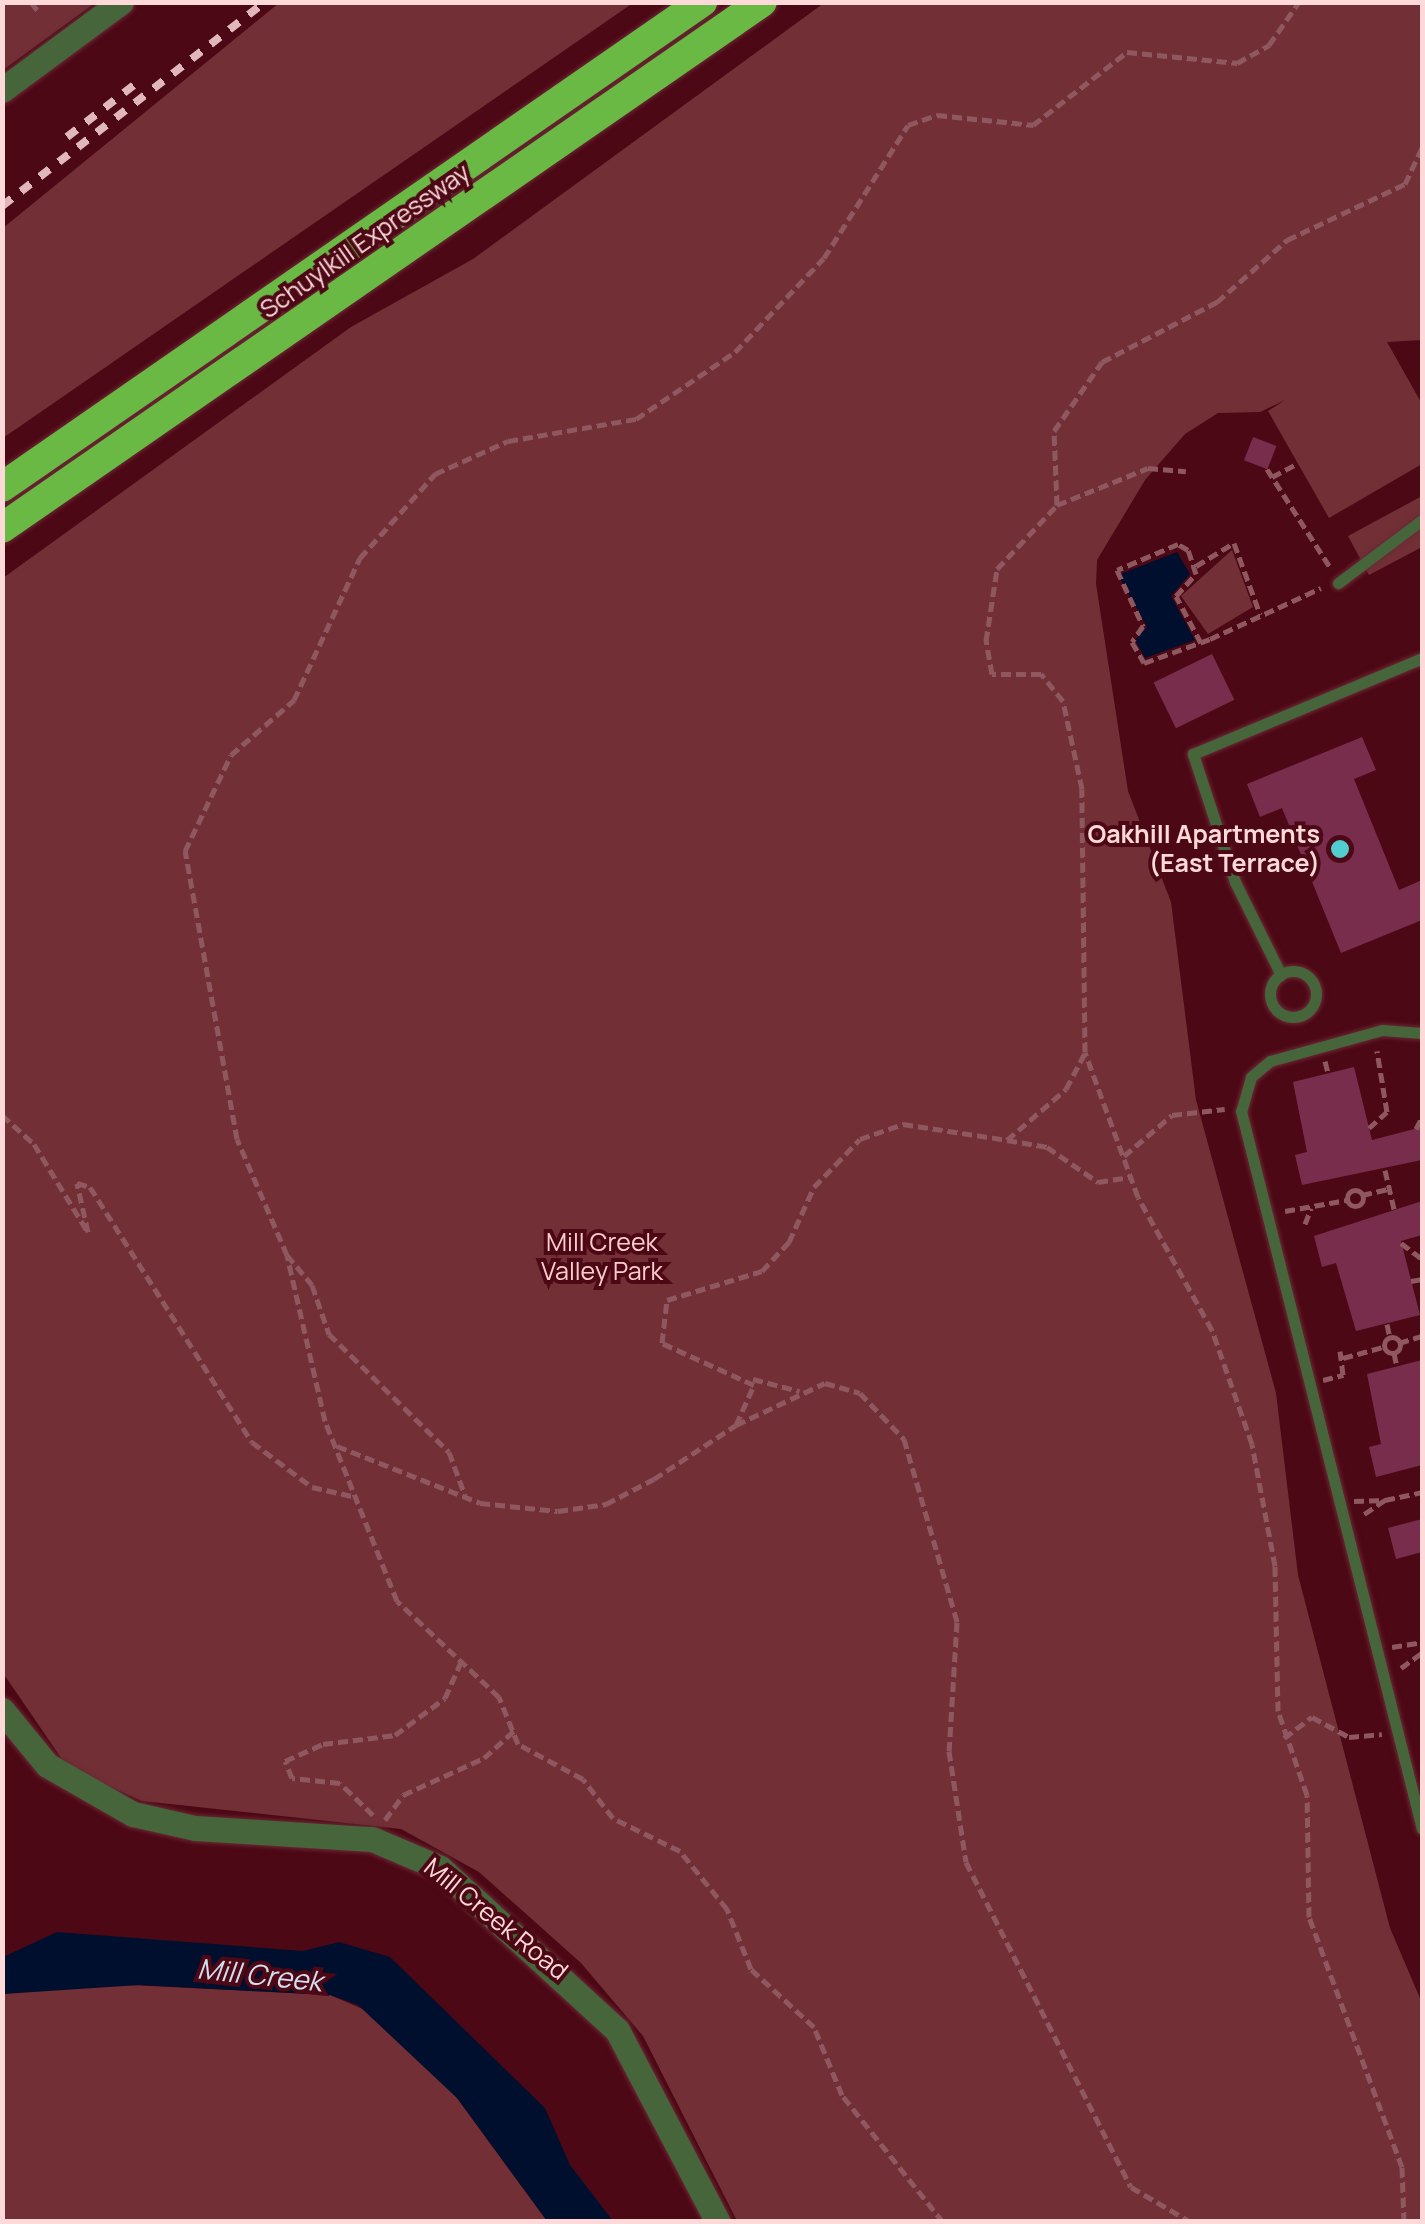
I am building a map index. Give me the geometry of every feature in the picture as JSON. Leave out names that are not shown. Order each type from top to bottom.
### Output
[{"type":"highway","name":"Schuylkill Expressway","points":[[2,487],[702,2]]},
{"type":"highway","name":"Schuylkill Expressway","points":[[2,528],[762,2]]},
{"type":"street","points":[[2,90],[111,5]]},
{"type":"street","name":"Mill Creek Road","points":[[2,1710],[47,1764],[133,1814],[195,1828],[372,1838],[440,1868],[617,2030],[718,2222]]},
{"type":"lane","points":[[1338,583],[1422,520]]},
{"type":"lane","points":[[1281,974],[1304,974],[1314,985],[1306,1013],[1273,1007],[1281,974],[1235,882],[1194,754],[1422,658]]},
{"type":"lane","points":[[1422,1033],[1373,1034],[1270,1061],[1252,1077],[1241,1111],[1316,1381],[1382,1650],[1395,1731],[1422,1829]]},
{"type":"path","points":[[31,2],[38,11]]},
{"type":"path","points":[[942,2222],[842,2095],[814,2027],[751,1969],[727,1909],[680,1851],[613,1818],[583,1779],[518,1744],[516,1728],[461,1662],[397,1601],[352,1496],[302,1345],[286,1255],[234,1128],[185,850],[231,755],[294,700],[350,575],[408,499],[482,449],[636,419],[750,341],[824,258],[908,125],[937,115],[1033,126],[1128,52],[1237,62],[1269,45],[1299,2]]},
{"type":"path","points":[[1057,505],[1054,432],[1102,362],[1216,302],[1287,240],[1405,184],[1422,148]]},
{"type":"path","points":[[1272,477],[1298,463]]},
{"type":"path","points":[[1186,471],[1148,468],[1057,505],[997,568],[986,656],[998,678],[1041,674],[1063,701],[1082,789],[1085,1052],[1130,1177],[1212,1330],[1252,1444],[1275,1566],[1284,1738],[1308,1795],[1310,1916],[1402,2167],[1404,2222]]},
{"type":"path","points":[[1196,566],[1178,544],[1116,578],[1143,626],[1132,642],[1144,663],[1338,583],[1267,469]]},
{"type":"path","points":[[1200,642],[1176,596],[1196,566],[1234,543],[1260,614]]},
{"type":"path","points":[[1369,1128],[1387,1112],[1373,1034]]},
{"type":"path","points":[[1007,1140],[1066,1089],[1085,1052]]},
{"type":"path","points":[[1124,1156],[1190,1108],[1241,1111]]},
{"type":"path","points":[[2,1115],[34,1144],[82,1231],[93,1223],[77,1183],[90,1187],[252,1442],[312,1487],[352,1496]]},
{"type":"path","points":[[1416,1129],[1422,1117]]},
{"type":"path","points":[[799,1391],[753,1379],[662,1342],[667,1300],[762,1271],[789,1242],[814,1187],[882,1128],[941,1125],[1047,1147],[1098,1182],[1130,1177]]},
{"type":"path","points":[[1385,1170],[1394,1208]]},
{"type":"path","points":[[1272,1214],[1347,1200],[1357,1205],[1362,1196],[1390,1189]]},
{"type":"path","points":[[1305,1224],[1311,1208]]},
{"type":"path","points":[[1402,1242],[1422,1258]]},
{"type":"path","points":[[286,1255],[312,1284],[329,1334],[448,1452],[464,1495]]},
{"type":"path","points":[[1411,1281],[1422,1278]]},
{"type":"path","points":[[1316,1381],[1343,1376],[1341,1354],[1384,1346],[1390,1338],[1387,1324]]},
{"type":"path","points":[[1394,1353],[1400,1343],[1422,1336]]},
{"type":"path","points":[[1390,1338],[1400,1343]]},
{"type":"path","points":[[1384,1346],[1394,1353],[1397,1367]]},
{"type":"path","points":[[736,1425],[753,1379]]},
{"type":"path","points":[[337,1446],[464,1495],[592,1508],[799,1391],[825,1383],[860,1392],[909,1449],[958,1622],[949,1751],[966,1862],[1131,2187],[1191,2222]]},
{"type":"path","points":[[1346,1503],[1384,1500],[1422,1490]]},
{"type":"path","points":[[1350,1519],[1379,1512],[1384,1500]]},
{"type":"path","points":[[1382,1650],[1422,1642]]},
{"type":"path","points":[[1383,1670],[1422,1653]]},
{"type":"path","points":[[461,1662],[446,1698],[411,1725],[372,1742],[301,1749],[285,1770],[302,1783],[340,1783],[382,1824],[404,1795],[484,1758],[516,1728]]},
{"type":"path","points":[[1284,1738],[1312,1717],[1349,1736],[1395,1731]]},
{"type":"green space","points":[[3,2],[95,3],[3,70]]},
{"type":"green space","points":[[279,3],[633,3],[3,438],[3,228]]},
{"type":"green space","name":"Mill Creek Valley Park","points":[[824,3],[1422,3],[1422,340],[1387,342],[1422,404],[1422,464],[1329,518],[1268,411],[1285,400],[1260,412],[1218,413],[1185,434],[1145,480],[1097,560],[1096,584],[1128,791],[1171,902],[1196,1100],[1276,1393],[1298,1575],[1390,1928],[1422,2003],[1422,2221],[737,2221],[643,2036],[581,1963],[479,1872],[401,1829],[142,1801],[68,1768],[3,1673],[3,578],[351,327],[473,259]]},
{"type":"green space","points":[[1422,496],[1422,547],[1369,575],[1348,536]]},
{"type":"green space","points":[[1232,550],[1253,607],[1208,634],[1181,596]]},
{"type":"green space","points":[[109,1984],[330,1995],[379,2016],[457,2098],[547,2221],[3,2222],[3,1994]]},
{"type":"water","points":[[1177,552],[1190,574],[1171,596],[1195,640],[1145,658],[1135,640],[1147,627],[1118,575]]},
{"type":"water","name":"Mill Creek","points":[[57,1932],[303,1951],[339,1942],[390,1957],[545,2108],[570,2165],[613,2221],[547,2221],[457,2098],[358,2005],[330,1995],[139,1985],[3,1994],[3,1957]]},
{"type":"building","points":[[1253,437],[1276,446],[1267,469],[1244,460]]},
{"type":"building","points":[[1212,654],[1234,700],[1176,728],[1154,682]]},
{"type":"building","name":"Oakhill Apartments (East Terrace)","points":[[1362,737],[1376,770],[1354,779],[1399,890],[1422,880],[1422,920],[1341,953],[1282,808],[1260,817],[1247,784]]},
{"type":"building","points":[[1354,1067],[1372,1140],[1422,1127],[1422,1160],[1302,1185],[1295,1155],[1307,1152],[1293,1082]]},
{"type":"building","points":[[1422,1201],[1422,1235],[1401,1241],[1420,1315],[1356,1331],[1336,1263],[1322,1267],[1314,1236]]},
{"type":"building","points":[[1422,1360],[1422,1465],[1376,1477],[1369,1447],[1381,1444],[1367,1374]]},
{"type":"building","points":[[1422,1519],[1422,1552],[1396,1559],[1388,1528]]},
{"type":"railway","points":[[2,206],[265,2]]},
{"type":"railway","points":[[67,137],[134,85]]},
{"type":"place","name":"Oakhill Apartments (East Terrace)","points":[[1340,849]]}]
